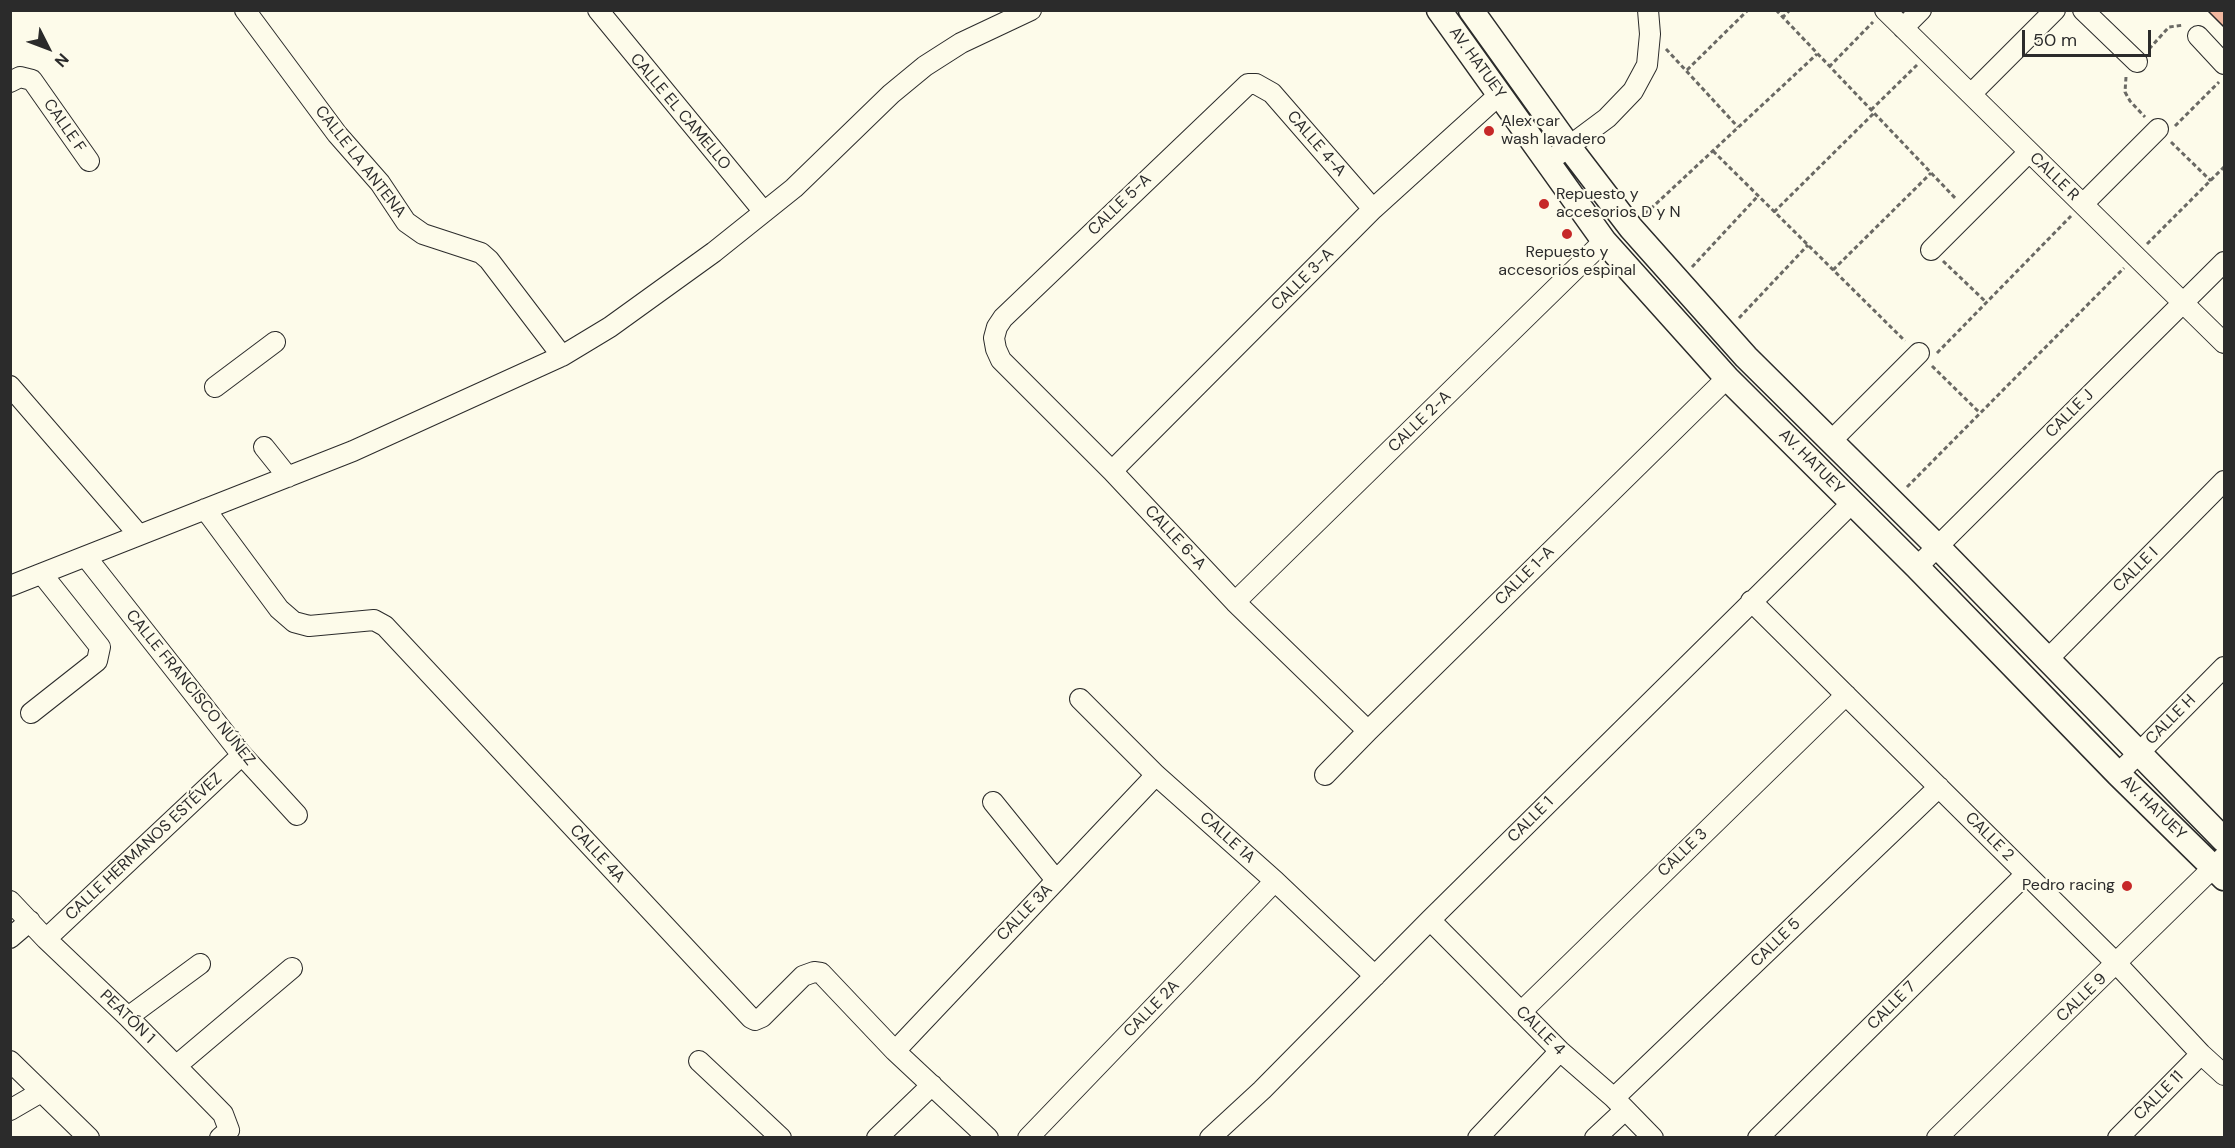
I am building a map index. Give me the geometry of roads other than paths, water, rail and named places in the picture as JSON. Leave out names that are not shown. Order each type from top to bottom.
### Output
[{"type":"main road","name":"AV. HATUEY","points":[[1439,10],[1604,241],[1727,378],[1917,567],[2118,774],[2221,868]]},
{"type":"main road","name":"AV. HATUEY","points":[[1471,10],[1569,147],[1631,228],[1725,333],[2224,840]]},
{"type":"street","name":"CALLE LA ANTENA","points":[[245,10],[337,134],[380,183],[406,222],[423,234],[481,253],[489,260],[562,356]]},
{"type":"street","name":"CALLE EL CAMELLO","points":[[598,10],[764,212]]},
{"type":"street","points":[[1548,162],[1607,118],[1633,91],[1647,65],[1650,34],[1648,10]]},
{"type":"street","points":[[1903,28],[1921,10]]},
{"type":"street","points":[[1971,94],[2055,10]]},
{"type":"street","points":[[2083,10],[2137,62]]},
{"type":"street","points":[[10,586],[353,451],[562,356],[610,327],[714,252],[794,188],[891,94],[925,66],[962,43],[1019,13]]},
{"type":"street","name":"CALLE R","points":[[1881,15],[1903,28],[2224,343]]},
{"type":"street","points":[[2198,36],[2224,64]]},
{"type":"street","name":"CALLE F","points":[[10,82],[20,77],[32,80],[89,161]]},
{"type":"street","name":"CALLE 5-A","points":[[994,338],[1003,318],[1239,91],[1248,84],[1256,84]]},
{"type":"street","name":"CALLE 4-A","points":[[1256,84],[1272,93],[1373,209]]},
{"type":"street","name":"CALLE 3-A","points":[[1112,471],[1373,209],[1500,94]]},
{"type":"street","points":[[2083,204],[2165,131]]},
{"type":"street","points":[[1931,250],[2029,152]]},
{"type":"street","name":"CALLE 2-A","points":[[1235,602],[1604,241]]},
{"type":"street","name":"CALLE J","points":[[1917,567],[2224,262]]},
{"type":"street","name":"CALLE 6-A","points":[[994,338],[1001,360],[1112,471],[1235,602],[1368,731]]},
{"type":"street","points":[[215,387],[275,342]]},
{"type":"street","points":[[1830,442],[1924,358]]},
{"type":"street","name":"CALLE 1-A","points":[[1325,775],[1727,378]]},
{"type":"street","points":[[10,386],[139,535]]},
{"type":"street","points":[[264,447],[288,477]]},
{"type":"street","name":"CALLE I","points":[[2047,660],[2224,481]]},
{"type":"street","name":"CALLE 1","points":[[1210,1137],[1262,1090],[1430,920],[1852,502]]},
{"type":"street","name":"CALLE 4A","points":[[206,509],[279,609],[294,622],[309,626],[374,620],[385,626],[751,1018],[755,1020],[762,1017],[803,976],[814,972],[826,978],[894,1051],[988,1137]]},
{"type":"street","name":"CALLE FRANCISCO NÚÑEZ","points":[[86,557],[242,755],[297,815]]},
{"type":"street","points":[[31,713],[97,661],[100,647],[42,574]]},
{"type":"street","name":"CALLE 2","points":[[1751,601],[2117,964],[2201,1054],[2224,1075]]},
{"type":"street","name":"CALLE H","points":[[2118,774],[2224,667]]},
{"type":"street","name":"CALLE 3","points":[[1521,1012],[1846,695]]},
{"type":"street","name":"CALLE 1A","points":[[1080,699],[1156,775],[1275,881],[1374,976]]},
{"type":"street","name":"CALLE HERMANOS ESTÉVEZ","points":[[46,939],[242,755]]},
{"type":"street","name":"CALLE 3A","points":[[894,1051],[1156,775]]},
{"type":"street","name":"CALLE 5","points":[[1594,1137],[1619,1104],[1939,787]]},
{"type":"street","points":[[993,802],[1056,880]]},
{"type":"street","name":"CALLE 9","points":[[1937,1137],[2117,964],[2221,868]]},
{"type":"street","name":"CALLE 7","points":[[1758,1137],[2026,874]]},
{"type":"street","name":"CALLE 2A","points":[[1028,1137],[1275,881]]},
{"type":"street","name":"PEATÓN 1","points":[[10,901],[223,1114],[229,1130],[220,1137]]},
{"type":"street","name":"CALLE 4","points":[[1430,920],[1560,1051],[1653,1137]]},
{"type":"street","points":[[10,938],[30,921]]},
{"type":"street","points":[[128,1017],[200,964]]},
{"type":"street","points":[[176,1066],[292,968]]},
{"type":"street","points":[[1478,1137],[1560,1051]]},
{"type":"street","name":"CALLE 11","points":[[2118,1137],[2201,1054]]},
{"type":"street","points":[[10,1061],[89,1137]]},
{"type":"street","points":[[699,1061],[781,1137]]},
{"type":"street","points":[[877,1137],[932,1085]]},
{"type":"street","points":[[10,1110],[41,1092]]},
{"type":"place","name":"Alex car wash lavadero","points":[[1489,131]]},
{"type":"place","name":"Repuesto y accesorios D y N","points":[[1544,204]]},
{"type":"place","name":"Repuesto y accesorios espinal","points":[[1567,234]]},
{"type":"place","name":"Pedro racing","points":[[2127,886]]}]
